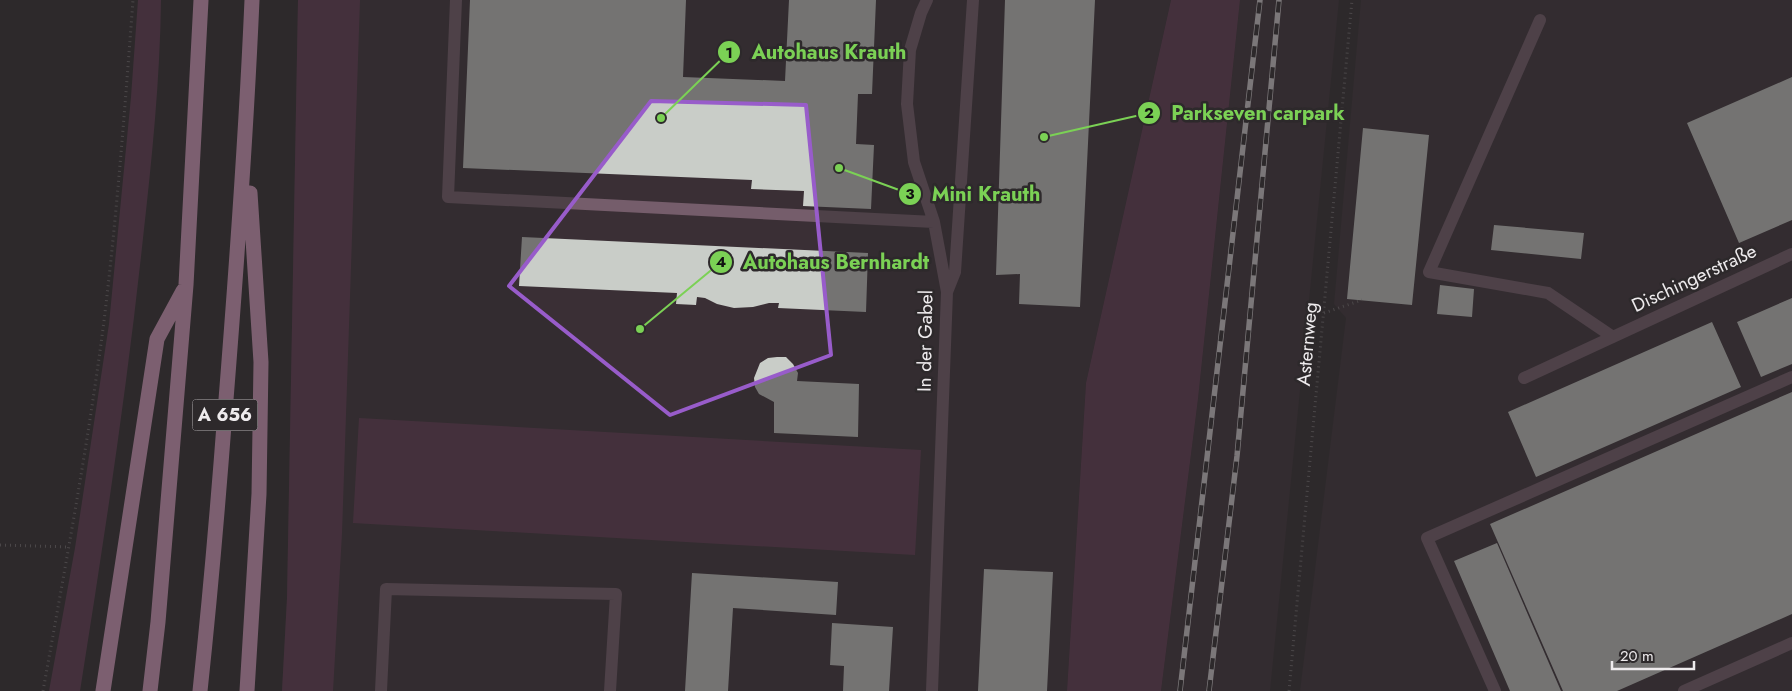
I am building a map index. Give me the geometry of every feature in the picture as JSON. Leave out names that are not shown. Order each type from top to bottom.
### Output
[{"type":"highway","name":"A 656","points":[[150,691],[158,622],[186,285],[201,0]]},
{"type":"highway","name":"A 656","points":[[200,691],[209,610],[246,139],[252,0]]},
{"type":"highway","points":[[246,139],[261,362],[259,494],[247,691]]},
{"type":"highway","points":[[103,691],[157,339],[186,285]]},
{"type":"street","points":[[456,0],[448,197],[934,222]]},
{"type":"street","name":"In der Gabel","points":[[927,0],[910,50],[907,104],[914,162],[934,222],[947,292],[932,691]]},
{"type":"street","points":[[947,292],[955,272],[973,0]]},
{"type":"street","points":[[1540,20],[1429,272],[1548,293],[1612,337]]},
{"type":"street","name":"Dischingerstraße","points":[[1524,378],[1792,254]]},
{"type":"street","points":[[1495,691],[1427,538],[1792,377]]},
{"type":"street","points":[[381,691],[386,589],[616,594],[610,691]]},
{"type":"street","points":[[1684,691],[1792,643]]},
{"type":"path","points":[[43,691],[69,547],[104,321],[124,124],[133,0]]},
{"type":"path","name":"Asternweg","points":[[1289,691],[1352,0]]},
{"type":"path","points":[[1324,314],[1362,300]]},
{"type":"path","points":[[0,545],[69,547]]},
{"type":"highlighted area","points":[[651,101],[806,105],[831,355],[670,415],[509,286]]},
{"type":"shaded area","points":[[138,0],[161,0],[159,59],[152,149],[130,351],[80,691],[49,691],[75,548],[109,324],[131,97]]},
{"type":"shaded area","points":[[298,0],[1171,0],[1086,383],[1067,691],[282,691],[287,598]]},
{"type":"shaded area","points":[[298,0],[360,0],[342,533],[333,691],[282,691],[287,598]]},
{"type":"shaded area","points":[[1171,0],[1240,0],[1198,399],[1161,691],[1067,691],[1086,383]]},
{"type":"shaded area","points":[[1240,0],[1339,0],[1270,691],[1161,691],[1198,399]]},
{"type":"shaded area","points":[[1361,0],[1792,0],[1792,691],[1300,691],[1346,318],[1334,304]]},
{"type":"shaded area","points":[[359,418],[921,450],[915,555],[353,523]]},
{"type":"building","points":[[470,0],[686,0],[683,77],[785,81],[789,0],[876,0],[872,94],[858,94],[856,144],[874,145],[871,209],[803,206],[804,191],[751,189],[752,180],[463,168]]},
{"type":"building","points":[[1005,0],[1095,0],[1080,307],[1019,304],[1020,274],[996,275]]},
{"type":"building","points":[[1792,77],[1792,220],[1739,243],[1687,123]]},
{"type":"building","points":[[1363,128],[1429,135],[1412,305],[1347,299]]},
{"type":"building","points":[[1494,225],[1584,233],[1581,259],[1491,250]]},
{"type":"building","points":[[522,237],[868,253],[866,312],[778,308],[779,303],[734,308],[697,297],[696,305],[676,304],[677,293],[519,286]]},
{"type":"building","points":[[1440,285],[1474,289],[1472,317],[1437,314]]},
{"type":"building","points":[[1792,298],[1792,364],[1761,377],[1737,322]]},
{"type":"building","points":[[1712,322],[1741,387],[1536,477],[1508,412]]},
{"type":"building","points":[[786,357],[793,364],[798,373],[797,381],[859,384],[858,437],[774,433],[774,402],[759,394],[755,387],[754,378],[760,363],[768,358]]},
{"type":"building","points":[[1792,392],[1792,614],[1617,691],[1563,691],[1490,524]]},
{"type":"building","points":[[1497,543],[1561,691],[1510,691],[1454,561]]},
{"type":"building","points":[[984,569],[1053,572],[1047,691],[978,691]]},
{"type":"building","points":[[692,573],[838,582],[836,615],[733,608],[728,691],[685,691]]},
{"type":"building","points":[[832,623],[893,627],[889,691],[843,691],[844,666],[830,665]]},
{"type":"railway","points":[[1180,691],[1260,0]]},
{"type":"railway","points":[[1209,691],[1237,456],[1279,0]]},
{"type":"place","name":"Autohaus Krauth","points":[[661,118]]},
{"type":"place","name":"Parkseven carpark","points":[[1044,137]]},
{"type":"place","name":"Mini Krauth","points":[[839,168]]},
{"type":"place","name":"Autohaus Bernhardt","points":[[640,329]]}]
